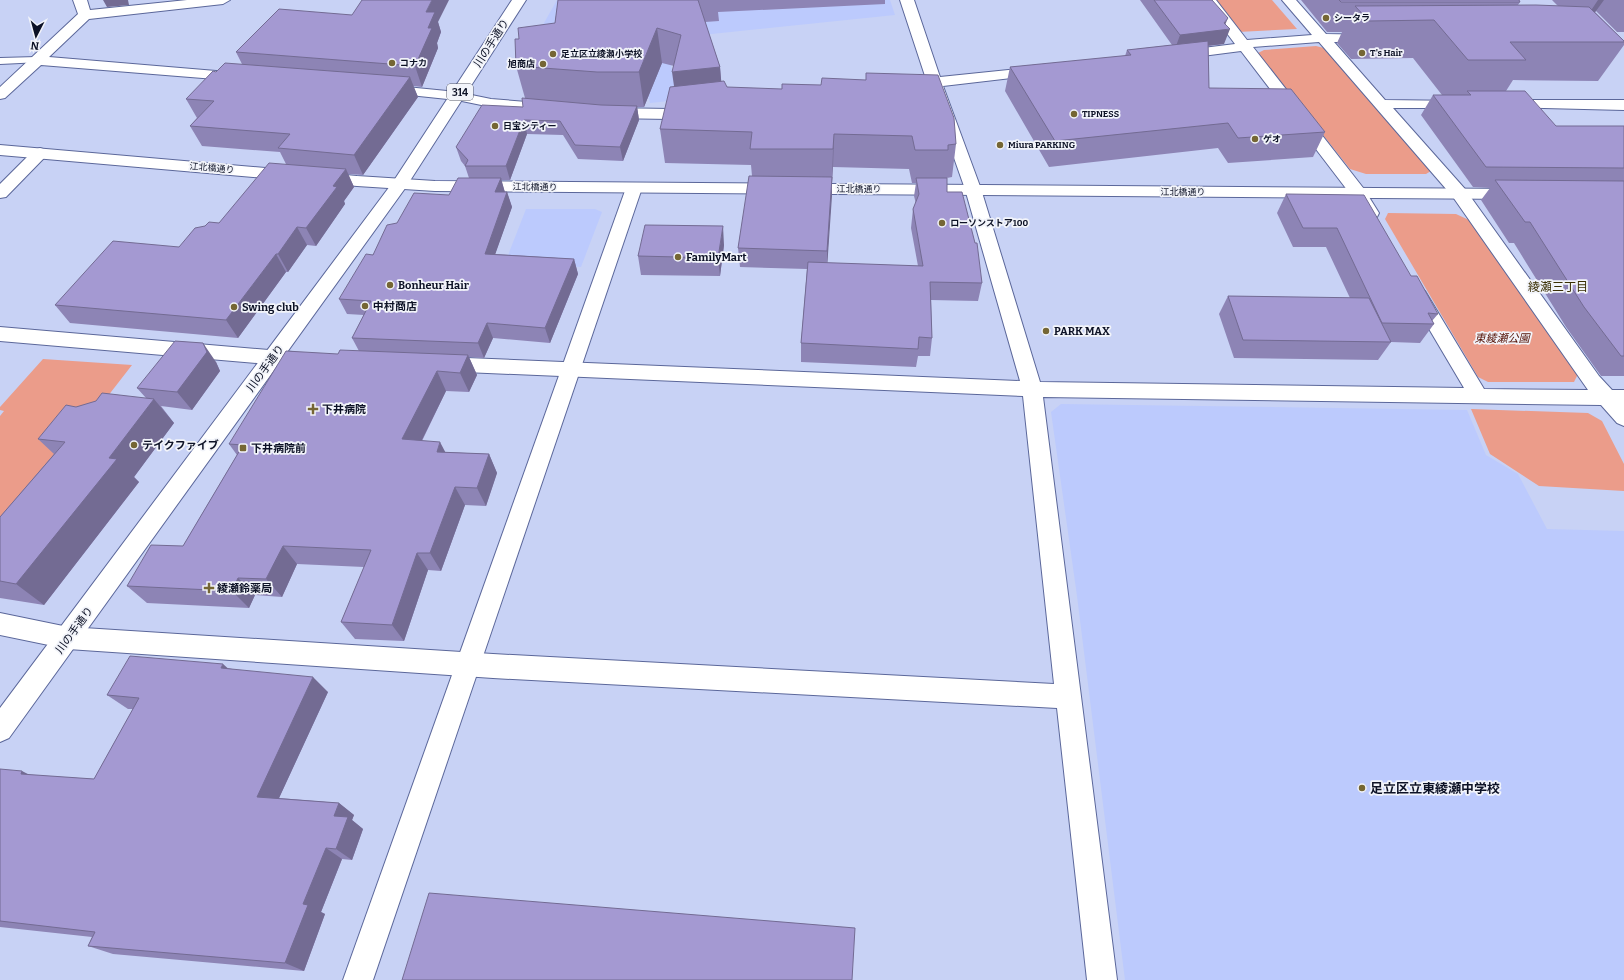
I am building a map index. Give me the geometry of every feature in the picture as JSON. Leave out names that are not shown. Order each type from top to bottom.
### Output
[{"type":"street","points":[[80,0],[85,15]]},
{"type":"street","points":[[0,95],[85,15],[223,0]]},
{"type":"street","name":"川の手通り","points":[[0,729],[400,184],[518,0]]},
{"type":"street","points":[[908,0],[934,82],[972,189],[1032,389],[1102,980]]},
{"type":"street","points":[[1209,0],[1358,193],[1377,224]]},
{"type":"street","points":[[1289,0],[1459,193],[1592,381],[1615,397],[1624,418]]},
{"type":"street","points":[[1161,57],[1232,49],[1252,43],[1322,38],[1384,38]]},
{"type":"street","points":[[37,60],[253,78]]},
{"type":"street","points":[[898,87],[1052,69]]},
{"type":"street","points":[[371,88],[457,96],[492,103],[566,110]]},
{"type":"street","points":[[1382,104],[1468,104]]},
{"type":"street","points":[[1491,104],[1624,104]]},
{"type":"street","points":[[596,112],[636,115],[670,114],[709,109]]},
{"type":"street","name":"江北橋通り","points":[[0,150],[400,184],[634,188],[972,189],[1530,194]]},
{"type":"street","points":[[0,193],[40,153]]},
{"type":"street","points":[[358,980],[634,188]]},
{"type":"street","points":[[1409,279],[1478,395]]},
{"type":"street","points":[[0,334],[273,358],[312,359]]},
{"type":"street","points":[[424,364],[1032,389],[1615,397]]},
{"type":"street","points":[[0,624],[68,638],[468,664],[1069,697]]},
{"type":"lane","points":[[0,61],[37,60]]},
{"type":"shaded area","name":"足立区立綾瀬小学校","points":[[557,0],[890,0],[895,15],[702,35],[666,44],[679,100],[650,103],[635,47],[523,60]]},
{"type":"shaded area","points":[[526,209],[595,209],[602,212],[581,267],[505,263]]},
{"type":"shaded area","name":"足立区立東綾瀬中学校","points":[[1061,404],[1467,410],[1486,455],[1518,474],[1547,529],[1624,531],[1624,980],[1125,980],[1077,596],[1051,412]]},
{"type":"green space","points":[[1213,0],[1272,0],[1297,29],[1238,32]]},
{"type":"green space","points":[[1316,46],[1324,48],[1431,171],[1426,174],[1366,174],[1350,169],[1258,53],[1264,50]]},
{"type":"green space","name":"東綾瀬公園","points":[[1388,213],[1456,214],[1469,220],[1578,374],[1574,382],[1488,382],[1478,377],[1385,219]]},
{"type":"green space","points":[[43,359],[132,365],[0,535],[0,416],[4,411],[0,410],[0,407]]},
{"type":"green space","points":[[1471,409],[1588,413],[1602,421],[1624,464],[1624,491],[1539,486],[1490,454]]},
{"type":"building","points":[[362,0],[432,0],[426,12],[435,12],[428,28],[432,28],[415,66],[236,52],[279,9],[352,15]]},
{"type":"building","points":[[558,0],[698,0],[720,67],[672,72],[681,35],[657,28],[639,72],[597,72],[516,66],[515,39],[519,39],[518,28],[555,23]]},
{"type":"building","points":[[1154,0],[1212,0],[1228,18],[1224,23],[1230,29],[1180,35]]},
{"type":"building","points":[[1339,0],[1519,0],[1520,2],[1341,2]]},
{"type":"building","points":[[1536,5],[1589,7],[1624,42],[1510,42],[1526,60],[1468,60],[1434,20],[1369,21],[1355,6]]},
{"type":"building","points":[[1208,41],[1209,88],[1291,89],[1325,132],[1238,138],[1228,123],[1055,141],[1010,67],[1131,55],[1127,50]]},
{"type":"building","points":[[225,63],[410,77],[354,155],[278,148],[290,134],[190,126],[214,101],[186,99],[213,71],[216,72]]},
{"type":"building","points":[[866,73],[938,75],[954,118],[956,144],[948,145],[948,150],[915,150],[912,136],[834,134],[833,149],[750,149],[752,132],[660,129],[670,87],[724,81],[727,87],[782,89],[782,84],[821,85],[822,78],[866,80]]},
{"type":"building","points":[[1467,91],[1525,91],[1556,126],[1624,126],[1624,168],[1486,167],[1433,95],[1471,95]]},
{"type":"building","points":[[522,98],[601,105],[637,106],[620,147],[575,145],[560,121],[524,120],[506,166],[465,166],[468,160],[456,147],[482,105],[523,107]]},
{"type":"building","points":[[269,163],[346,169],[333,186],[337,187],[306,228],[297,227],[278,254],[276,254],[226,320],[55,305],[113,241],[179,247],[195,228],[205,226],[209,222],[219,223]]},
{"type":"building","points":[[749,176],[832,177],[827,251],[738,248]]},
{"type":"building","points":[[458,178],[501,178],[495,192],[507,192],[485,254],[574,259],[545,328],[487,323],[478,343],[352,338],[371,301],[339,299],[366,254],[373,255],[387,225],[397,223],[414,193],[449,195]]},
{"type":"building","points":[[916,178],[947,178],[947,192],[962,192],[975,243],[977,243],[982,283],[930,282],[932,338],[919,337],[918,349],[801,343],[808,262],[923,266],[913,209],[919,194]]},
{"type":"building","points":[[1495,180],[1624,181],[1624,356],[1621,356],[1584,307],[1530,222],[1525,222]]},
{"type":"building","points":[[1286,194],[1364,195],[1411,276],[1417,276],[1438,314],[1428,313],[1434,324],[1382,323],[1337,228],[1303,228]]},
{"type":"building","points":[[645,225],[723,226],[718,258],[638,256]]},
{"type":"building","points":[[1228,296],[1369,298],[1391,342],[1243,340]]},
{"type":"building","points":[[175,341],[203,343],[207,352],[177,392],[137,388]]},
{"type":"building","points":[[340,350],[468,355],[460,373],[437,371],[402,439],[440,442],[437,452],[489,454],[477,488],[455,487],[430,553],[417,553],[392,625],[341,622],[371,550],[283,546],[266,579],[238,578],[232,591],[127,586],[151,545],[183,546],[243,445],[229,444],[286,351],[338,354]]},
{"type":"building","points":[[102,393],[154,399],[109,458],[117,459],[16,584],[0,581],[0,517],[65,442],[38,439],[66,405],[76,407],[96,401]]},
{"type":"building","points":[[130,656],[223,664],[221,668],[313,677],[257,797],[339,803],[334,816],[348,817],[336,849],[326,848],[303,904],[308,905],[285,963],[88,946],[95,932],[0,921],[0,769],[22,771],[21,774],[94,779],[139,698],[107,695]]},
{"type":"building","points":[[429,893],[855,928],[852,980],[402,980]]},
{"type":"place","name":"シータラ","points":[[1326,18]]},
{"type":"place","name":"T's Hair","points":[[1362,53]]},
{"type":"place","name":"足立区立綾瀬小学校","points":[[553,54]]},
{"type":"place","name":"コナカ","points":[[392,63]]},
{"type":"place","name":"旭商店","points":[[543,64]]},
{"type":"place","name":"TIPNESS","points":[[1074,114]]},
{"type":"place","name":"日宝シティー","points":[[495,126]]},
{"type":"place","name":"ゲオ","points":[[1255,139]]},
{"type":"place","name":"Miura PARKING","points":[[1000,145]]},
{"type":"place","name":"ローソンストア100","points":[[942,223]]},
{"type":"place","name":"FamilyMart","points":[[678,257]]},
{"type":"place","name":"Bonheur Hair","points":[[390,285]]},
{"type":"place","name":"中村商店","points":[[365,306]]},
{"type":"place","name":"Swing club","points":[[234,307]]},
{"type":"place","name":"PARK MAX","points":[[1046,331]]},
{"type":"place","name":"下井病院","points":[[313,409]]},
{"type":"place","name":"テイクファイブ","points":[[134,445]]},
{"type":"place","name":"下井病院前","points":[[243,448]]},
{"type":"place","name":"綾瀬鈴薬局","points":[[209,588]]},
{"type":"place","name":"足立区立東綾瀬中学校","points":[[1362,788]]},
{"type":"district","name":"綾瀬三丁目","points":[[1558,287]]}]
